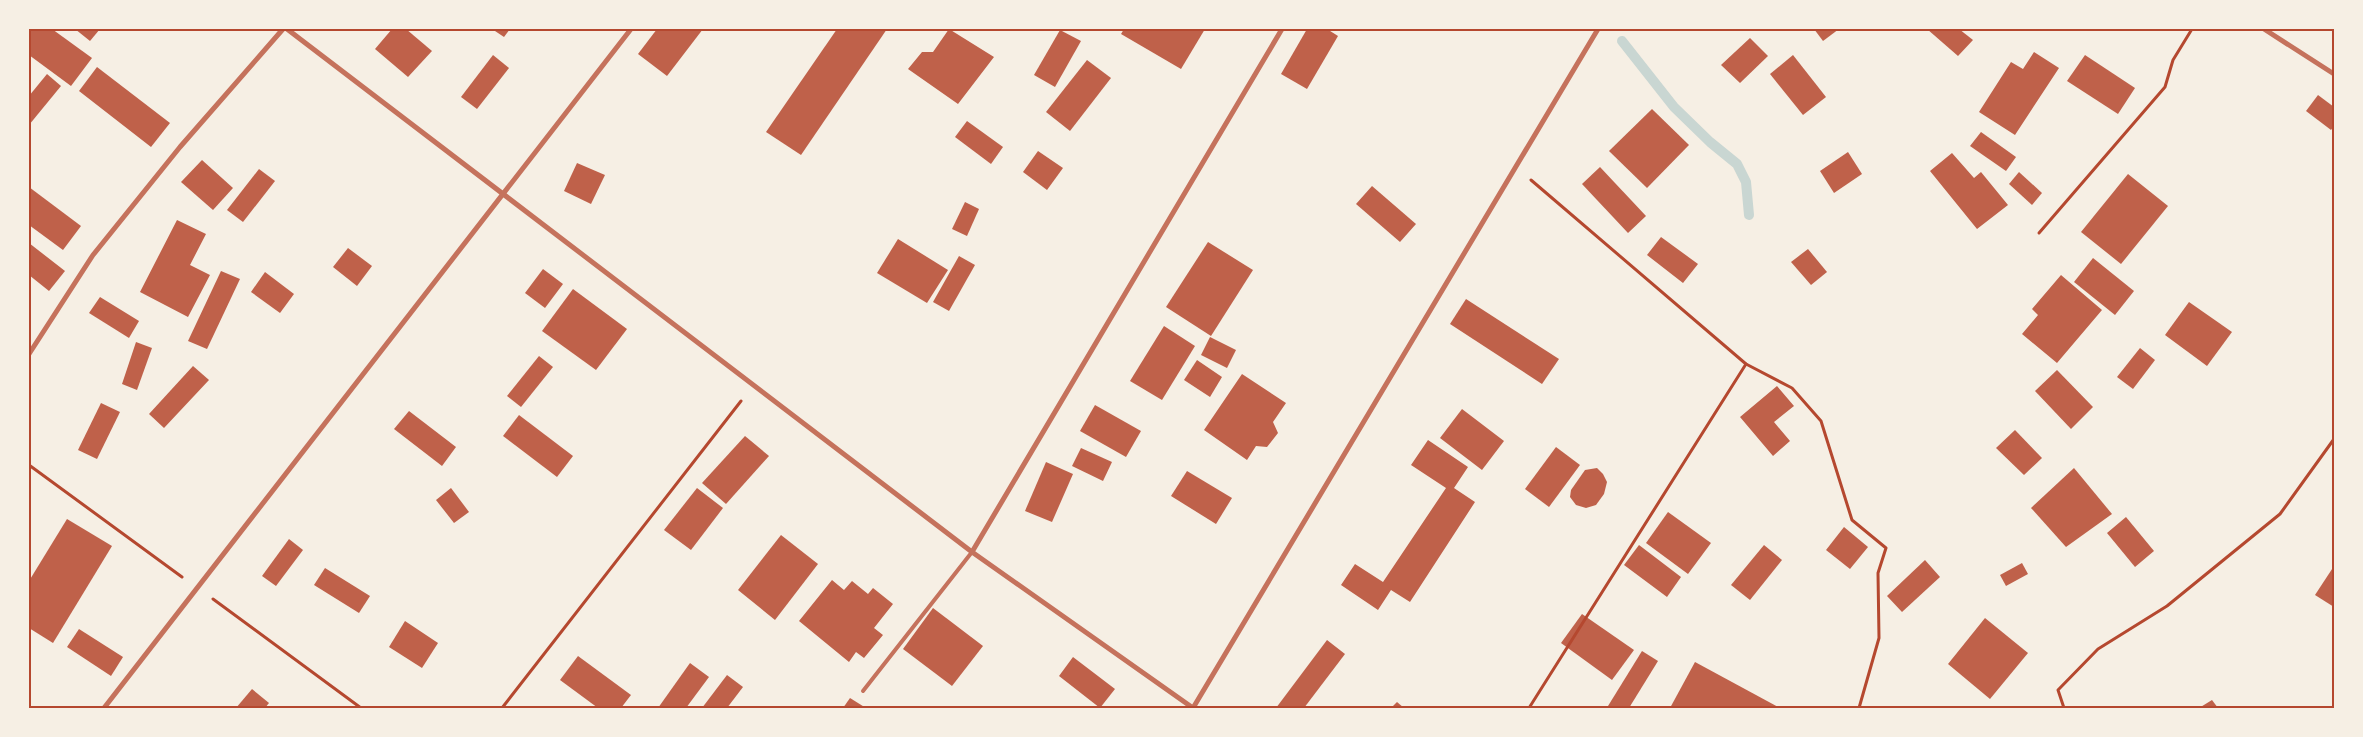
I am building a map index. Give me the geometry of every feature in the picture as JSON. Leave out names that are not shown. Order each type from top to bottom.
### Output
[{"type":"street","points":[[29,354],[93,255],[180,148],[283,29]]},
{"type":"street","points":[[288,29],[972,552],[1193,708],[1598,29]]},
{"type":"street","points":[[104,708],[630,29]]},
{"type":"street","points":[[972,552],[1282,29]]},
{"type":"street","points":[[2264,29],[2334,74]]},
{"type":"lane","points":[[863,691],[972,552]]},
{"type":"path","points":[[2039,233],[2165,87],[2173,60],[2192,29]]},
{"type":"path","points":[[1515,167],[1746,364],[1792,388],[1822,421],[1852,520],[1886,548],[1878,573],[1879,638],[1859,708]]},
{"type":"path","points":[[1529,708],[1746,364]]},
{"type":"path","points":[[502,708],[753,385]]},
{"type":"path","points":[[2064,708],[2058,690],[2072,674],[2098,649],[2167,606],[2280,514],[2334,439]]},
{"type":"building","points":[[29,29],[52,29],[92,58],[71,86],[29,55]]},
{"type":"building","points":[[75,29],[100,29],[90,41]]},
{"type":"building","points":[[392,29],[406,29],[432,51],[408,77],[375,49]]},
{"type":"building","points":[[492,29],[510,29],[504,37]]},
{"type":"building","points":[[657,29],[703,29],[667,76],[638,54]]},
{"type":"building","points":[[837,29],[887,29],[801,155],[766,132]]},
{"type":"building","points":[[949,29],[994,57],[958,104],[908,69],[922,52],[933,52]]},
{"type":"building","points":[[1124,29],[1205,29],[1181,69],[1121,34]]},
{"type":"building","points":[[1307,29],[1327,29],[1338,36],[1307,89],[1281,74]]},
{"type":"building","points":[[1814,29],[1839,29],[1823,41]]},
{"type":"building","points":[[1927,29],[1959,29],[1973,40],[1958,56]]},
{"type":"building","points":[[1060,30],[1081,41],[1055,87],[1034,75]]},
{"type":"building","points":[[1750,38],[1768,56],[1740,83],[1721,65]]},
{"type":"building","points":[[2034,52],[2059,68],[2015,135],[1979,112],[2011,62],[2023,69]]},
{"type":"building","points":[[493,55],[509,68],[477,109],[461,97]]},
{"type":"building","points":[[1793,55],[1826,97],[1803,115],[1770,74]]},
{"type":"building","points":[[2085,55],[2135,88],[2118,114],[2067,81]]},
{"type":"building","points":[[1087,60],[1111,78],[1070,131],[1046,112]]},
{"type":"building","points":[[97,67],[170,123],[151,147],[79,91]]},
{"type":"building","points":[[47,74],[61,86],[29,125],[29,96]]},
{"type":"building","points":[[2318,95],[2334,107],[2334,126],[2331,130],[2306,111]]},
{"type":"building","points":[[1652,109],[1689,145],[1647,188],[1609,151]]},
{"type":"building","points":[[967,121],[1003,147],[991,164],[955,137]]},
{"type":"building","points":[[1981,132],[2016,157],[2006,171],[1970,146]]},
{"type":"building","points":[[1038,151],[1063,168],[1047,190],[1023,172]]},
{"type":"building","points":[[1848,152],[1862,174],[1834,193],[1820,171]]},
{"type":"building","points":[[1952,153],[1974,178],[1981,172],[2008,205],[1977,229],[1930,171]]},
{"type":"building","points":[[202,160],[233,188],[213,210],[181,182]]},
{"type":"building","points":[[577,163],[605,175],[591,204],[564,191]]},
{"type":"building","points":[[1600,167],[1646,216],[1628,233],[1582,184]]},
{"type":"building","points":[[259,169],[275,181],[243,222],[227,210]]},
{"type":"building","points":[[2019,172],[2042,193],[2032,205],[2009,184]]},
{"type":"building","points":[[2128,174],[2168,206],[2121,264],[2081,232]]},
{"type":"building","points":[[1372,186],[1416,224],[1400,242],[1356,204]]},
{"type":"building","points":[[29,187],[81,226],[63,250],[29,225]]},
{"type":"building","points":[[965,202],[979,209],[967,236],[952,229]]},
{"type":"building","points":[[177,220],[206,234],[190,265],[210,275],[188,317],[140,292]]},
{"type":"building","points":[[1661,237],[1698,264],[1683,283],[1647,255]]},
{"type":"building","points":[[898,239],[948,270],[927,303],[877,273]]},
{"type":"building","points":[[1208,242],[1253,270],[1211,336],[1166,307]]},
{"type":"building","points":[[29,243],[65,271],[49,291],[29,275]]},
{"type":"building","points":[[348,248],[372,266],[357,286],[333,267]]},
{"type":"building","points":[[1808,249],[1827,272],[1811,285],[1791,262]]},
{"type":"building","points":[[959,256],[975,265],[949,311],[933,302]]},
{"type":"building","points":[[2093,258],[2134,291],[2115,315],[2074,282]]},
{"type":"building","points":[[543,269],[563,284],[545,308],[525,293]]},
{"type":"building","points":[[221,271],[240,279],[207,349],[188,341]]},
{"type":"building","points":[[265,272],[294,294],[280,313],[251,292]]},
{"type":"building","points":[[2061,275],[2102,310],[2057,363],[2022,334],[2038,315],[2032,309]]},
{"type":"building","points":[[573,289],[627,329],[596,370],[542,331]]},
{"type":"building","points":[[100,297],[139,321],[129,338],[89,313]]},
{"type":"building","points":[[1466,299],[1559,359],[1542,384],[1450,324]]},
{"type":"building","points":[[2189,302],[2232,332],[2207,366],[2165,335]]},
{"type":"building","points":[[1164,326],[1195,346],[1162,400],[1130,381]]},
{"type":"building","points":[[1210,337],[1236,350],[1227,368],[1201,355]]},
{"type":"building","points":[[136,342],[152,348],[137,390],[122,384]]},
{"type":"building","points":[[2140,348],[2155,360],[2133,389],[2117,377]]},
{"type":"building","points":[[539,356],[553,367],[521,407],[507,396]]},
{"type":"building","points":[[1197,360],[1222,377],[1210,397],[1184,380]]},
{"type":"building","points":[[193,366],[209,380],[164,428],[149,414]]},
{"type":"building","points":[[2057,370],[2093,407],[2071,429],[2035,391]]},
{"type":"building","points":[[1242,374],[1286,403],[1273,422],[1278,433],[1267,447],[1256,446],[1247,460],[1204,430]]},
{"type":"building","points":[[1777,386],[1794,406],[1774,422],[1790,441],[1773,456],[1740,417]]},
{"type":"building","points":[[101,403],[120,412],[97,459],[78,450]]},
{"type":"building","points":[[1095,405],[1141,431],[1126,457],[1080,431]]},
{"type":"building","points":[[1462,409],[1504,441],[1482,470],[1440,438]]},
{"type":"building","points":[[409,411],[456,447],[442,466],[394,429]]},
{"type":"building","points":[[519,415],[573,456],[557,477],[503,436]]},
{"type":"building","points":[[2015,430],[2042,458],[2024,475],[1996,448]]},
{"type":"building","points":[[745,436],[769,456],[726,504],[702,483]]},
{"type":"building","points":[[1428,440],[1468,467],[1454,488],[1475,502],[1410,602],[1391,590],[1378,610],[1341,585],[1355,564],[1383,582],[1446,488],[1411,465]]},
{"type":"building","points":[[1556,447],[1580,465],[1549,507],[1525,489]]},
{"type":"building","points":[[1081,448],[1112,462],[1103,481],[1072,466]]},
{"type":"building","points":[[1046,462],[1073,474],[1052,522],[1025,511]]},
{"type":"building","points":[[1597,468],[1607,482],[1604,494],[1596,505],[1586,508],[1576,505],[1570,497],[1571,490],[1585,470]]},
{"type":"building","points":[[2074,468],[2112,514],[2066,547],[2031,508]]},
{"type":"building","points":[[1187,471],[1232,498],[1216,524],[1171,496]]},
{"type":"building","points":[[451,488],[469,512],[454,523],[436,500]]},
{"type":"building","points":[[697,488],[723,508],[691,550],[664,530]]},
{"type":"building","points":[[1668,512],[1711,543],[1688,574],[1646,543]]},
{"type":"building","points":[[2126,517],[2154,551],[2135,567],[2107,533]]},
{"type":"building","points":[[67,519],[112,546],[53,643],[29,628],[29,581]]},
{"type":"building","points":[[1844,527],[1868,547],[1850,569],[1826,550]]},
{"type":"building","points":[[781,535],[818,564],[775,620],[738,590]]},
{"type":"building","points":[[289,539],[303,550],[276,586],[262,576]]},
{"type":"building","points":[[1639,545],[1681,577],[1667,597],[1624,565]]},
{"type":"building","points":[[1764,545],[1782,560],[1750,600],[1731,585]]},
{"type":"building","points":[[1925,560],[1940,577],[1902,612],[1887,596]]},
{"type":"building","points":[[2022,563],[2028,574],[2006,586],[2000,575]]},
{"type":"building","points":[[2334,566],[2334,607],[2315,595]]},
{"type":"building","points":[[325,568],[370,596],[359,613],[314,585]]},
{"type":"building","points":[[832,580],[844,590],[852,581],[868,594],[873,588],[893,604],[874,628],[883,635],[864,658],[856,652],[849,662],[799,621]]},
{"type":"building","points":[[933,608],[983,646],[952,686],[903,649]]},
{"type":"building","points":[[1582,614],[1634,650],[1612,680],[1561,643]]},
{"type":"building","points":[[1985,618],[2028,653],[1990,699],[1948,664]]},
{"type":"building","points":[[405,621],[438,643],[422,668],[389,647]]},
{"type":"building","points":[[79,629],[123,657],[111,676],[67,647]]},
{"type":"building","points":[[1327,640],[1345,654],[1304,708],[1276,708]]},
{"type":"building","points":[[1642,651],[1658,661],[1629,708],[1612,708],[1608,706]]},
{"type":"building","points":[[578,656],[631,695],[621,708],[598,708],[560,680]]},
{"type":"building","points":[[1073,657],[1115,689],[1100,708],[1059,676]]},
{"type":"building","points":[[1695,662],[1780,708],[1670,708]]},
{"type":"building","points":[[690,663],[709,677],[686,708],[658,708]]},
{"type":"building","points":[[727,675],[743,687],[727,708],[702,708]]},
{"type":"building","points":[[252,689],[269,703],[265,708],[236,708]]},
{"type":"building","points":[[850,698],[866,708],[843,708]]},
{"type":"building","points":[[2212,700],[2218,708],[2199,708]]},
{"type":"building","points":[[1397,702],[1404,708],[1391,708]]},
{"type":"waterway","points":[[1622,41],[1674,107],[1710,142],[1737,164],[1746,182],[1749,215]]}]
